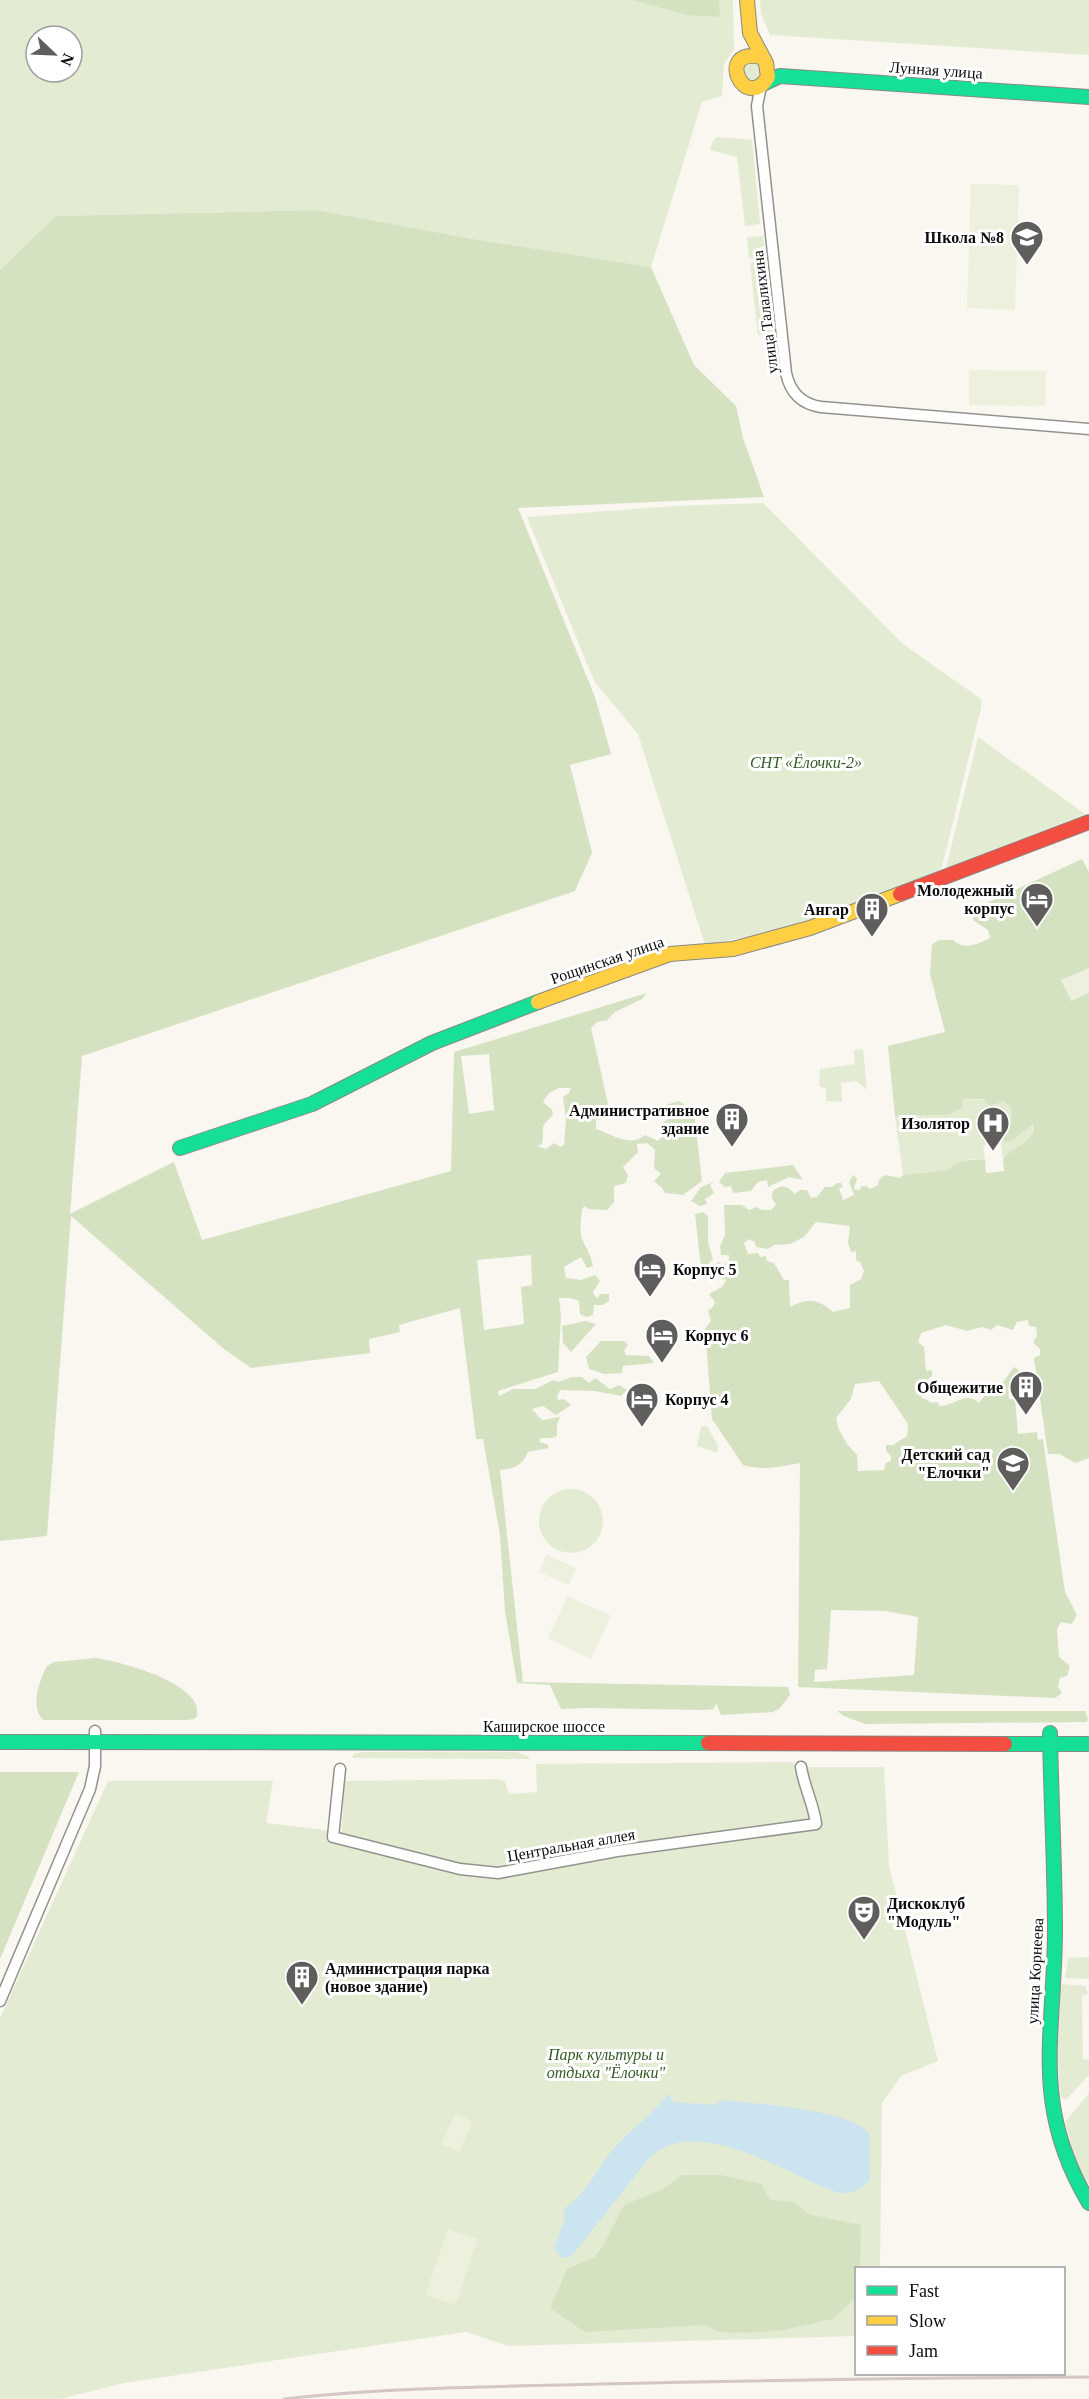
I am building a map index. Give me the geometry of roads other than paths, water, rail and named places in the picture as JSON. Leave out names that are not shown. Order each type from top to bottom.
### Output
[{"type":"street","points":[[747,0],[750,34],[765,61],[769,74],[757,106]]},
{"type":"street","points":[[750,34],[737,64],[736,75],[757,106]]},
{"type":"street","points":[[740,59],[751,54],[765,61],[780,76],[763,85],[746,87]]},
{"type":"street","name":"Лунная улица","points":[[780,76],[1089,97]]},
{"type":"street","name":"улица Талалихина","points":[[757,106],[786,373],[796,395],[808,404],[821,407],[1089,429]]},
{"type":"street","name":"Рощинская улица","points":[[180,1148],[312,1104],[432,1043],[589,982],[670,954],[734,949],[810,928],[1089,822]]},
{"type":"street","name":"Каширское шоссе","points":[[0,1732],[95,1737],[284,1741],[1050,1738],[1089,1733]]},
{"type":"street","points":[[0,2001],[90,1789],[95,1766],[95,1737]]},
{"type":"street","name":"Каширское шоссе","points":[[0,1743],[95,1737]]},
{"type":"street","name":"Каширское шоссе","points":[[1050,1738],[1089,1744]]},
{"type":"street","name":"улица Корнеева","points":[[1050,1738],[1054,1946],[1048,2033],[1049,2066],[1055,2114],[1063,2151],[1089,2203]]},
{"type":"street","name":"Центральная аллея","points":[[340,1769],[333,1837],[460,1869],[498,1873],[617,1851],[816,1824],[801,1767]]},
{"type":"water","points":[[667,2095],[670,2095],[672,2101],[675,2102],[713,2105],[723,2100],[800,2109],[842,2118],[869,2133],[870,2180],[856,2190],[839,2193],[770,2162],[718,2144],[693,2141],[670,2145],[650,2157],[574,2253],[568,2258],[561,2257],[554,2248],[565,2218],[564,2209],[585,2188],[614,2148]]},
{"type":"railway","points":[[284,2399],[362,2392],[481,2387],[783,2380],[1089,2377]]},
{"type":"place","name":"Школа №8","points":[[1027,266]]},
{"type":"place","name":"Молодежный корпус","points":[[1037,928]]},
{"type":"place","name":"Ангар","points":[[872,938]]},
{"type":"place","name":"Административное здание","points":[[732,1148]]},
{"type":"place","name":"Изолятор","points":[[993,1152]]},
{"type":"place","name":"Корпус 5","points":[[650,1298]]},
{"type":"place","name":"Корпус 6","points":[[662,1364]]},
{"type":"place","name":"Общежитие","points":[[1026,1416]]},
{"type":"place","name":"Корпус 4","points":[[642,1428]]},
{"type":"place","name":"Детский сад \"Елочки\"","points":[[1013,1492]]},
{"type":"place","name":"Дискоклуб \"Модуль\"","points":[[864,1941]]},
{"type":"place","name":"Администрация парка (новое здание)","points":[[302,2006]]},
{"type":"park label","name":"СНТ «Ёлочки-2»","points":[[806,762]]},
{"type":"park label","name":"Парк культуры и отдыха \"Ёлочки\"","points":[[606,2063]]}]
